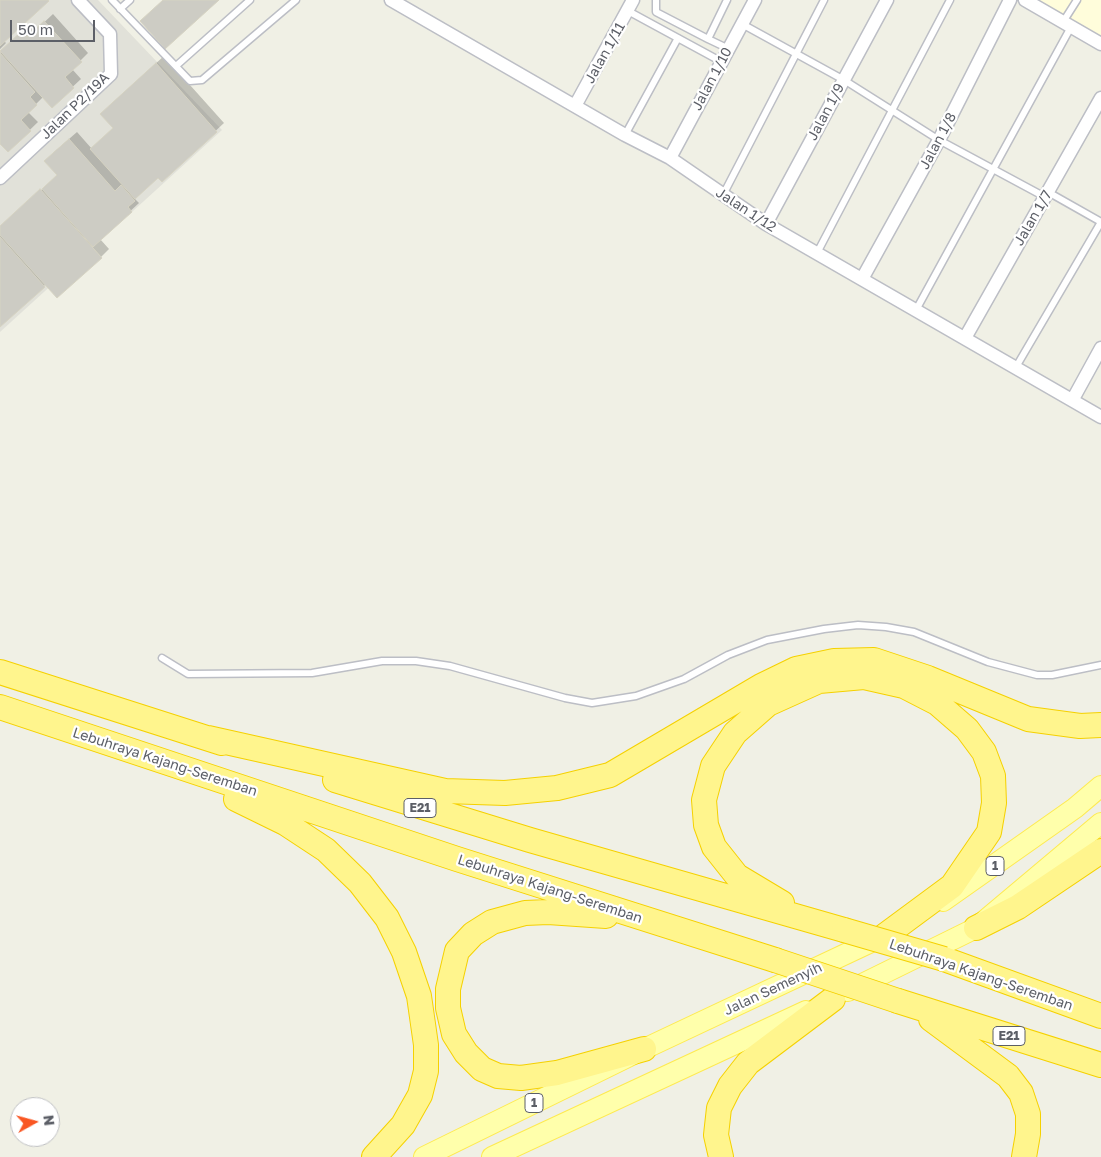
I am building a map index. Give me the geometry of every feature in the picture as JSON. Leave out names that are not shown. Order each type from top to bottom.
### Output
[{"type":"highway","points":[[208,738],[445,791],[505,792],[556,788],[610,775],[770,682],[796,669],[834,661],[874,660],[928,678],[1028,719],[1080,726],[1101,725]]},
{"type":"highway","name":"Lebuhraya Kajang-Seremban","points":[[0,672],[423,809],[944,959],[1101,1016]]},
{"type":"highway","points":[[819,923],[764,894],[737,876],[714,847],[706,824],[704,800],[713,766],[736,733],[768,704],[819,682],[864,678],[904,686],[937,703],[966,729],[984,752],[993,776],[994,803],[989,832],[952,886],[882,938]]},
{"type":"highway","name":"Lebuhraya Kajang-Seremban","points":[[0,707],[635,917],[1101,1065]]},
{"type":"highway","points":[[145,756],[286,823],[318,844],[360,883],[388,918],[404,952],[420,996],[426,1045],[426,1071],[420,1095],[403,1125],[374,1157]]},
{"type":"highway","points":[[976,928],[1018,907],[1101,851]]},
{"type":"highway","points":[[635,917],[548,912],[525,913],[492,922],[473,934],[457,951],[448,989],[448,1008],[454,1034],[466,1053],[482,1069],[498,1076],[521,1078],[557,1073],[644,1049]]},
{"type":"highway","points":[[720,1157],[716,1135],[719,1108],[730,1086],[748,1063],[833,999]]},
{"type":"highway","points":[[1053,999],[1101,1006]]},
{"type":"highway","points":[[908,1004],[1008,1076],[1020,1093],[1028,1114],[1028,1134],[1024,1157]]},
{"type":"main road","name":"Jalan Semenyih","points":[[424,1157],[644,1049],[882,938],[952,896],[1075,808],[1101,786]]},
{"type":"main road","name":"1","points":[[492,1157],[833,999],[976,928],[1101,823]]},
{"type":"street","name":"Jalan P2/19A","points":[[0,178],[111,74],[110,34],[78,0]]},
{"type":"street","name":"Jalan 1/10","points":[[670,158],[755,0]]},
{"type":"street","name":"Jalan 1/9","points":[[766,224],[887,0]]},
{"type":"street","name":"Jalan 1/8","points":[[862,279],[939,140],[1010,0]]},
{"type":"street","points":[[1025,0],[1101,44]]},
{"type":"street","name":"Jalan 1/12","points":[[391,1],[625,136],[670,158],[766,224],[1073,399],[1101,417]]},
{"type":"street","name":"Jalan 1/11","points":[[575,106],[631,5]]},
{"type":"street","name":"Jalan 1/7","points":[[965,338],[1101,98]]},
{"type":"street","points":[[1073,399],[1101,348]]},
{"type":"lane","points":[[112,0],[162,55],[190,81],[202,80],[296,0]]},
{"type":"lane","points":[[120,9],[130,0]]},
{"type":"lane","points":[[176,66],[250,0]]},
{"type":"lane","points":[[656,0],[656,12],[729,49]]},
{"type":"lane","points":[[708,38],[727,0]]},
{"type":"lane","points":[[723,195],[824,0]]},
{"type":"lane","points":[[816,253],[950,0]]},
{"type":"lane","points":[[916,310],[993,170],[1067,24],[1077,0]]},
{"type":"lane","points":[[631,5],[678,38],[722,62]]},
{"type":"lane","points":[[742,24],[844,80],[939,140],[993,170],[1101,222],[1016,368]]},
{"type":"lane","points":[[625,136],[678,38]]},
{"type":"lane","points":[[162,658],[188,674],[312,673],[382,662],[416,661],[450,666],[565,698],[592,703],[636,696],[684,679],[728,655],[767,640],[824,629],[858,625],[914,632],[988,662],[1037,675],[1052,675],[1101,665]]},
{"type":"shaded area","points":[[0,0],[98,0],[222,130],[0,332]]},
{"type":"shaded area","points":[[1034,0],[1101,0],[1101,39]]},
{"type":"building","points":[[0,0],[48,0],[49,1],[0,46]]},
{"type":"building","points":[[163,0],[219,0],[165,49],[140,21]]},
{"type":"building","points":[[44,21],[82,62],[65,77],[74,88],[52,108],[0,51],[22,31],[27,37]]},
{"type":"building","points":[[0,53],[35,92],[30,97],[37,105],[21,120],[31,131],[8,152],[0,144]]},
{"type":"building","points":[[156,63],[217,132],[162,182],[158,178],[135,199],[90,149],[113,128],[100,114]]},
{"type":"building","points":[[69,139],[115,191],[121,185],[135,201],[128,207],[132,212],[93,247],[42,189],[57,175],[44,161]]},
{"type":"building","points":[[40,189],[102,258],[57,298],[0,235],[0,226]]},
{"type":"building","points":[[0,237],[45,287],[0,327]]}]
